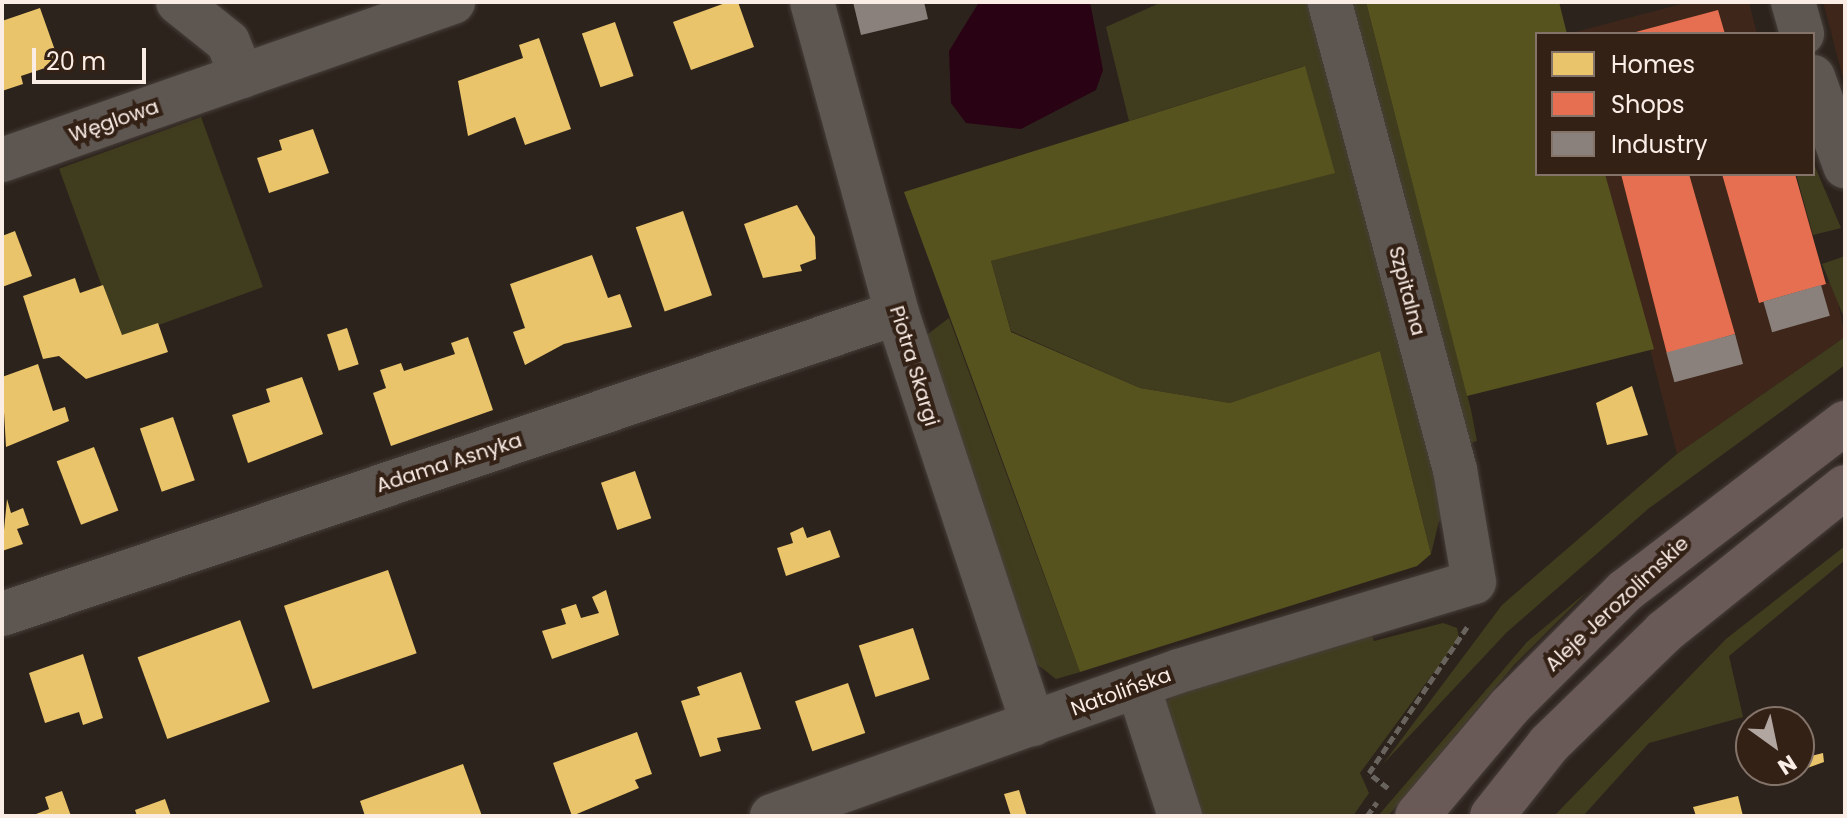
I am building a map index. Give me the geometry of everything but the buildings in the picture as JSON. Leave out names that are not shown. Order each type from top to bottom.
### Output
[{"type":"main road","name":"Aleje Jerozolimskie","points":[[1403,802],[1509,707],[1625,591],[1845,423]]},
{"type":"main road","points":[[1492,816],[1549,744],[1664,632],[1845,487]]},
{"type":"street","points":[[178,2],[228,42],[242,76]]},
{"type":"street","name":"Węglowa","points":[[2,160],[453,2]]},
{"type":"street","name":"Piotra Skargi","points":[[812,2],[897,313],[1033,724]]},
{"type":"street","name":"Szpitalna","points":[[1330,2],[1455,470],[1474,582]]},
{"type":"street","points":[[1793,2],[1801,32]]},
{"type":"street","points":[[1815,83],[1845,166]]},
{"type":"street","name":"Adama Asnyka","points":[[2,614],[897,313]]},
{"type":"street","name":"Natolińska","points":[[772,816],[1138,686],[1474,582]]},
{"type":"street","points":[[1138,686],[1180,816]]},
{"type":"path","points":[[1403,802],[1369,773],[1466,631]]},
{"type":"shaded area","points":[[979,2],[1090,2],[1103,70],[1096,90],[1021,129],[966,123],[951,103],[949,51]]},
{"type":"shaded area","points":[[1162,2],[1323,2],[1452,517],[1439,521],[1431,554],[1380,351],[1230,403],[1140,388],[1011,331],[991,261],[1155,218],[1304,66],[1129,121],[1106,27]]},
{"type":"shaded area","points":[[1339,2],[1366,2],[1471,410],[1477,441],[1458,447]]},
{"type":"shaded area","points":[[1366,2],[1559,2],[1566,32],[1535,32],[1535,176],[1606,176],[1654,349],[1467,396]]},
{"type":"shaded area","points":[[1689,2],[1749,2],[1756,32],[1576,32]]},
{"type":"shaded area","points":[[1823,2],[1845,2],[1845,85]]},
{"type":"shaded area","points":[[1305,66],[1335,173],[991,261],[1011,332],[1140,388],[1230,403],[1380,351],[1431,554],[1417,566],[1080,672],[904,192]]},
{"type":"shaded area","points":[[201,117],[263,287],[121,339],[59,169]]},
{"type":"shaded area","points":[[1815,167],[1841,228],[1813,235],[1797,176],[1815,176]]},
{"type":"shaded area","points":[[1606,176],[1796,176],[1826,283],[1834,282],[1845,337],[1677,454]]},
{"type":"shaded area","points":[[1845,256],[1845,320],[1822,264]]},
{"type":"shaded area","points":[[949,318],[1080,672],[1056,679],[1038,665],[1029,667],[920,340]]},
{"type":"shaded area","points":[[1845,337],[1845,365],[1648,509],[1507,632],[1383,764],[1502,605],[1677,454]]},
{"type":"shaded area","points":[[1845,546],[1845,560],[1729,656],[1740,706],[1735,706],[1735,719],[1649,743],[1583,816],[1554,816],[1726,639]]},
{"type":"shaded area","points":[[1589,590],[1514,665],[1388,816],[1378,816],[1527,642]]},
{"type":"shaded area","points":[[1443,623],[1457,628],[1459,638],[1360,773],[1369,793],[1353,816],[1194,816],[1165,703],[1182,688],[1370,630],[1374,641]]}]
